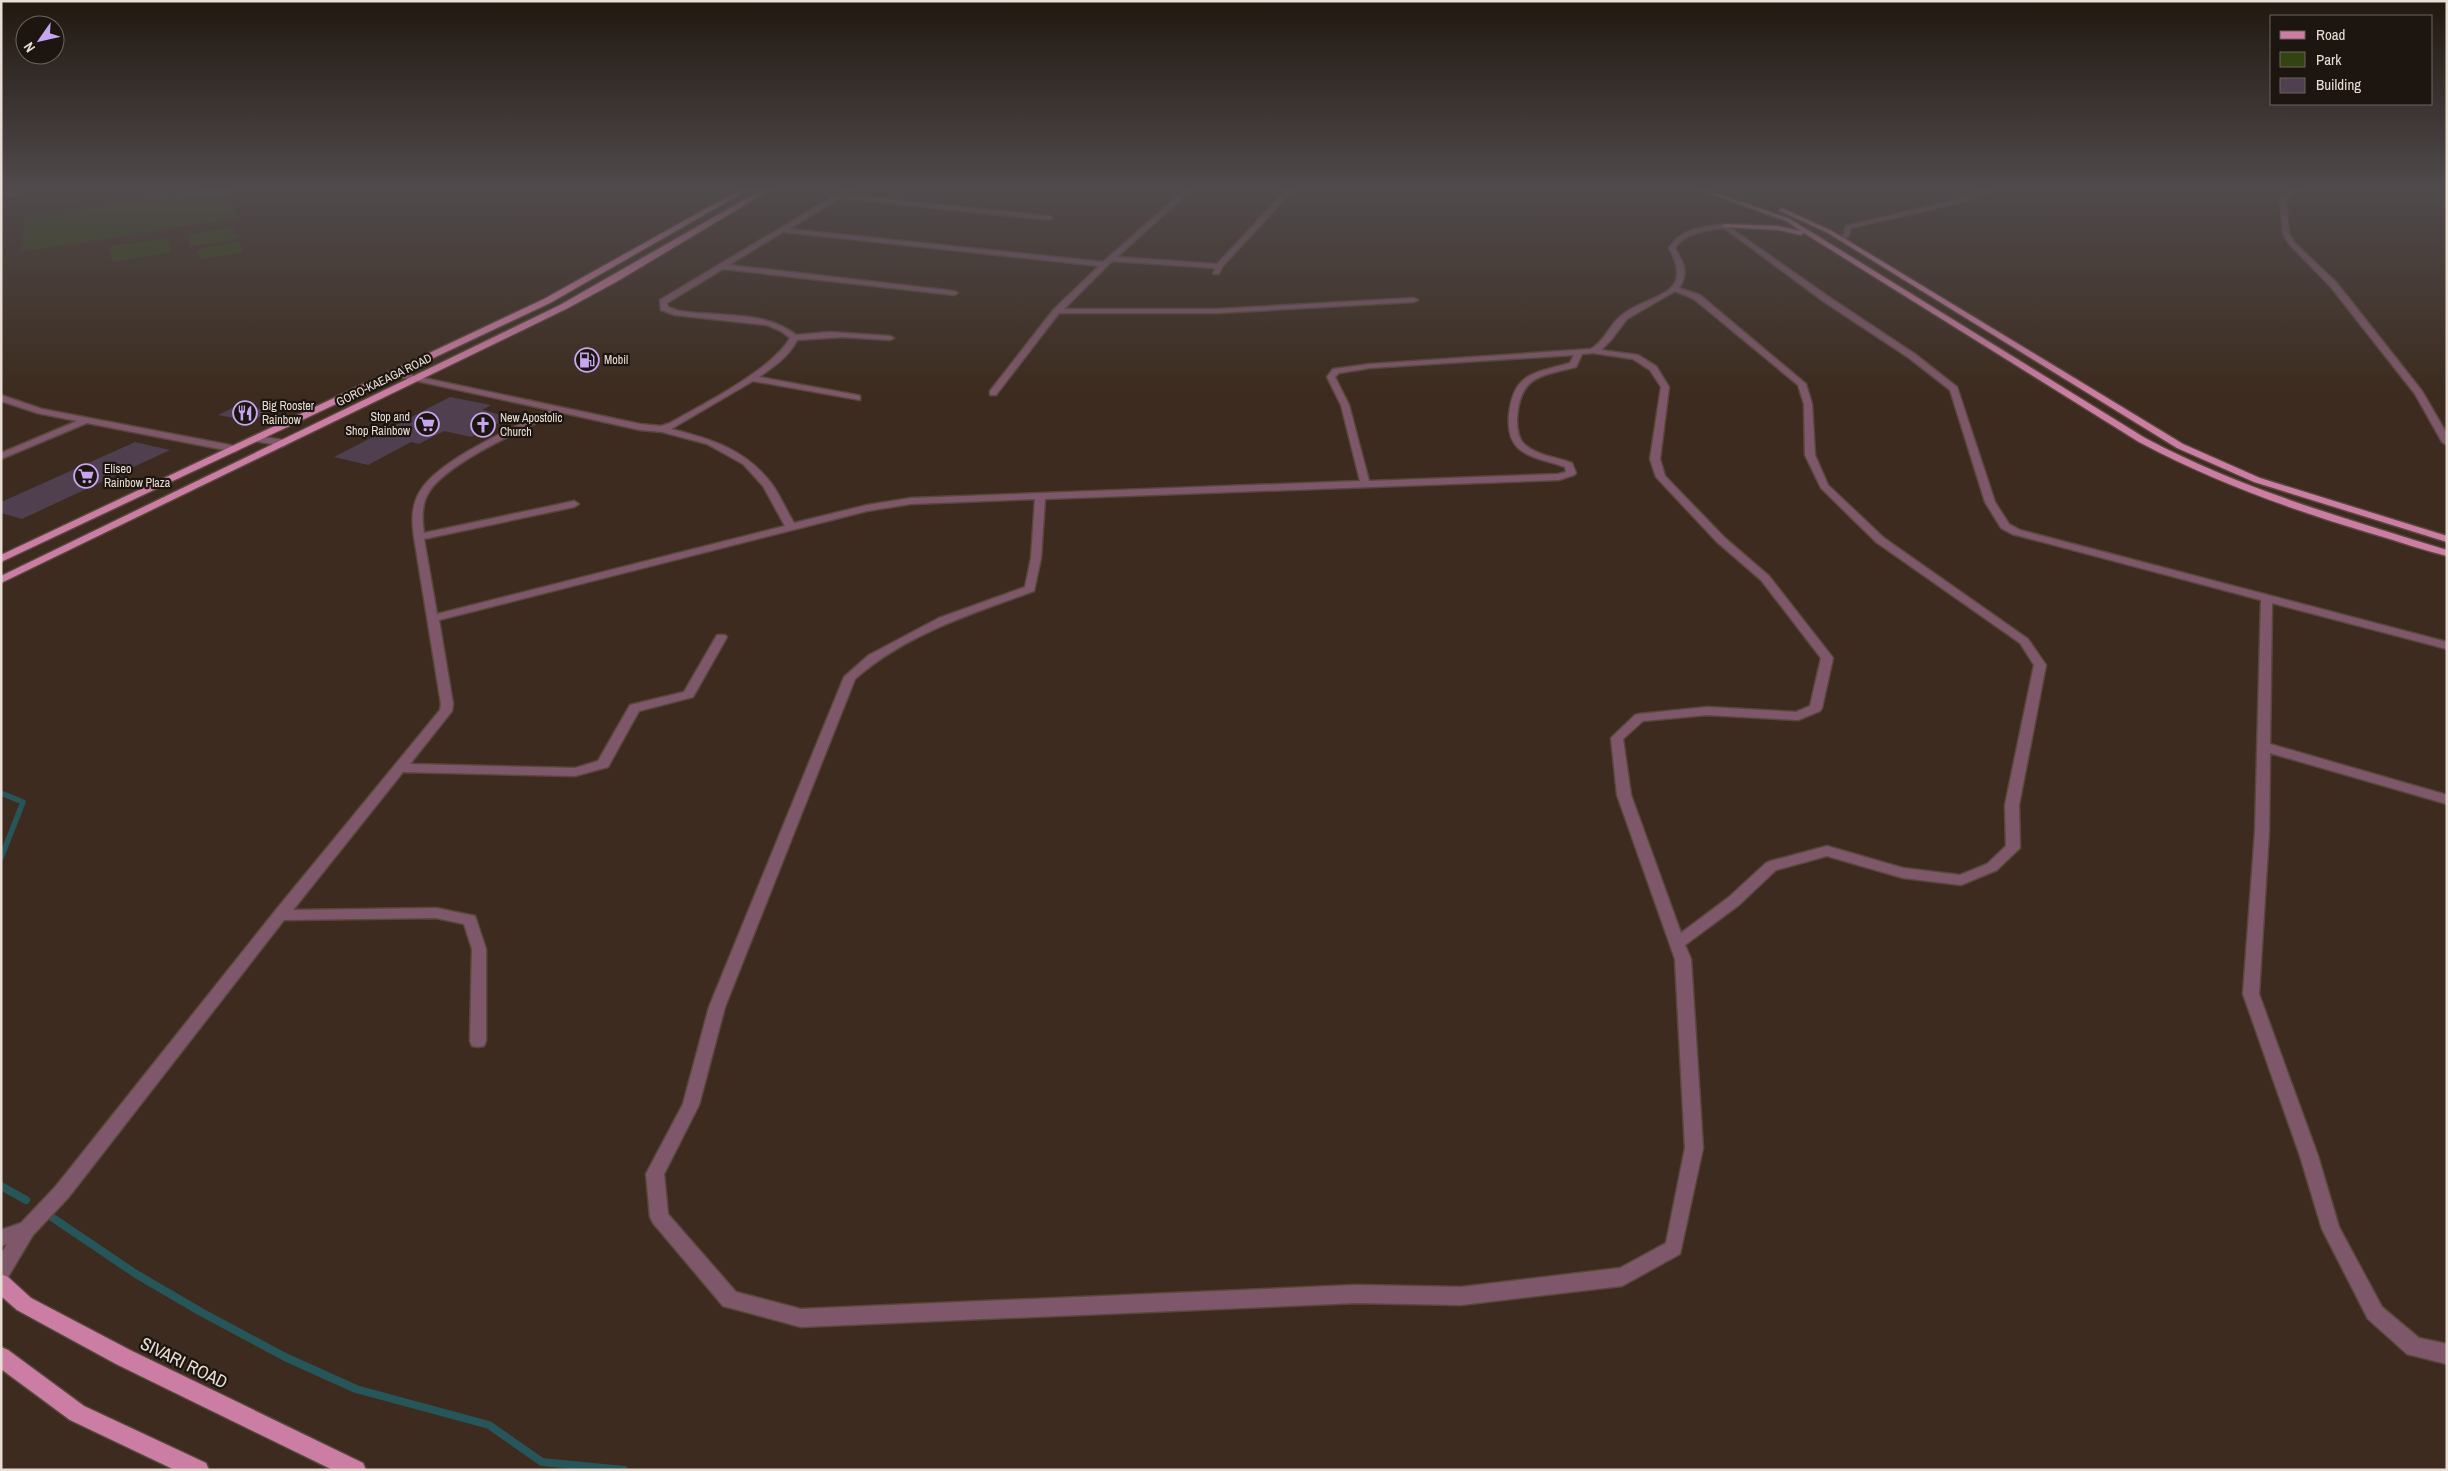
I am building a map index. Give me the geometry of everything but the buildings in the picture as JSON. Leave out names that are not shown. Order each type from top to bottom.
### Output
[{"type":"main road","name":"GORO-KAEAGA ROAD","points":[[1,559],[547,301],[626,257]]},
{"type":"main road","name":"GORO-KAEAGA ROAD","points":[[1,580],[418,378],[613,280],[653,257]]},
{"type":"main road","points":[[1847,257],[2142,440],[2194,469],[2251,490],[2447,553]]},
{"type":"main road","points":[[1870,257],[2180,446],[2200,456],[2257,480],[2447,539]]},
{"type":"main road","name":"SIVARI ROAD","points":[[1,1283],[24,1304],[123,1357],[356,1470]]},
{"type":"main road","points":[[1,1358],[77,1413],[199,1470]]},
{"type":"street","points":[[741,257],[663,302],[663,306],[677,313],[729,318],[772,325],[784,330],[794,338],[816,334],[841,333],[890,338]]},
{"type":"street","points":[[1035,257],[1105,264]]},
{"type":"street","points":[[994,393],[1057,311],[1114,257]]},
{"type":"street","points":[[1111,259],[1217,269],[1228,257]]},
{"type":"street","points":[[433,618],[867,508],[912,501],[1559,477],[1571,473],[1569,465],[1522,447],[1512,433],[1513,404],[1522,382],[1535,374],[1573,365],[1586,351],[1609,341],[1623,317],[1659,299],[1673,288],[1682,274],[1682,268],[1676,257]]},
{"type":"street","points":[[1767,257],[1826,299],[1912,356],[1954,389],[1990,502],[2005,526],[2016,532],[2447,646]]},
{"type":"street","points":[[2305,257],[2333,284],[2419,393],[2447,442]]},
{"type":"street","points":[[725,267],[954,293]]},
{"type":"street","points":[[1673,288],[1697,297],[1802,384],[1808,404],[1810,455],[1824,486],[1880,540],[2024,641],[2040,665],[2012,805],[2013,848],[1992,867],[1961,880],[1903,872],[1827,851],[1770,866],[1734,901],[1678,943]]},
{"type":"street","points":[[1057,311],[1218,311],[1414,300]]},
{"type":"street","points":[[662,429],[673,425],[780,358],[793,345],[794,338]]},
{"type":"street","points":[[1040,496],[1036,558],[1030,589],[944,620],[874,657],[850,678],[717,1007],[691,1105],[655,1174],[659,1217],[730,1300],[801,1318],[1356,1294],[1461,1296],[1622,1277],[1674,1248],[1694,1148],[1683,959],[1624,796],[1617,738],[1639,718],[1707,711],[1798,716],[1816,708],[1827,658],[1765,578],[1721,540],[1661,477],[1655,460],[1665,388],[1653,368],[1635,357],[1586,351],[1370,366],[1336,371],[1331,377],[1346,405],[1365,483]]},
{"type":"street","points":[[394,373],[640,427],[662,429],[710,442],[746,462],[768,485],[791,527]]},
{"type":"street","points":[[750,378],[857,398]]},
{"type":"street","points":[[1,398],[40,411],[235,449]]},
{"type":"street","points":[[1,1271],[26,1229],[62,1192],[280,915],[402,768],[446,711],[447,704],[419,537],[417,518],[420,503],[426,489],[465,459],[558,409]]},
{"type":"street","points":[[1,456],[86,420]]},
{"type":"street","points":[[257,439],[284,443]]},
{"type":"street","points":[[419,537],[574,504]]},
{"type":"street","points":[[2267,599],[2262,832],[2251,994],[2305,1147],[2331,1229],[2375,1313],[2414,1347],[2447,1354]]},
{"type":"street","points":[[402,768],[575,772],[602,764],[634,708],[689,694],[721,637]]},
{"type":"street","points":[[2265,747],[2447,800]]},
{"type":"street","points":[[280,915],[436,912],[470,920],[480,949],[478,1041]]},
{"type":"street","points":[[1,1238],[26,1229]]},
{"type":"green space","points":[[111,257],[144,257],[112,262]]},
{"type":"green space","points":[[201,257],[216,257],[202,259]]},
{"type":"waterway","points":[[1,793],[23,802],[1,858]]},
{"type":"waterway","points":[[1,1186],[26,1200]]},
{"type":"waterway","points":[[50,1216],[136,1274],[201,1312],[285,1357],[356,1389],[489,1425],[542,1462],[624,1470]]},
{"type":"place","name":"Mobil","points":[[587,360]]},
{"type":"place","name":"Big Rooster Rainbow","points":[[245,413]]},
{"type":"place","name":"Stop and Shop Rainbow","points":[[427,424]]},
{"type":"place","name":"New Apostolic Church","points":[[483,425]]},
{"type":"place","name":"Eliseo Rainbow Plaza","points":[[86,476]]}]
